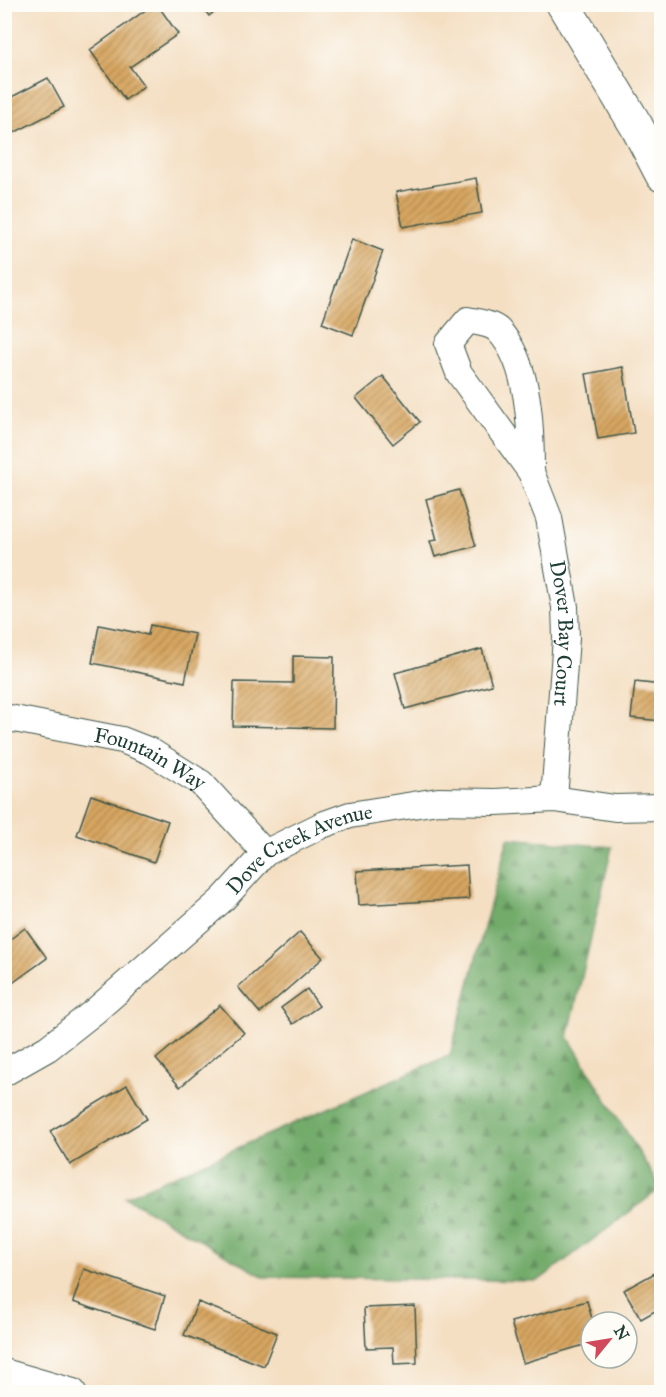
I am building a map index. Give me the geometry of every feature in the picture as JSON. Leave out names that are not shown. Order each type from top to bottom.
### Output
[{"type":"street","points":[[563,4],[637,127],[662,175]]},
{"type":"street","name":"Dover Bay Court","points":[[531,472],[531,431],[522,376],[513,350],[496,328],[468,320],[448,344],[459,373],[531,472],[549,518],[565,607],[566,638],[554,799]]},
{"type":"street","name":"Fountain Way","points":[[4,717],[122,740],[150,751],[201,783],[265,853]]},
{"type":"street","name":"Dove Creek Avenue","points":[[4,1073],[48,1048],[95,1011],[223,899],[265,853],[322,825],[350,815],[438,801],[495,802],[554,799],[615,808],[662,807]]},
{"type":"street","points":[[4,1372],[73,1392]]},
{"type":"green space","points":[[508,838],[612,847],[568,1037],[661,1188],[538,1281],[264,1277],[125,1197],[450,1055]]},
{"type":"building","points":[[157,4],[178,34],[130,67],[144,86],[125,100],[90,50]]},
{"type":"building","points":[[200,4],[224,4],[209,16]]},
{"type":"building","points":[[48,78],[64,107],[4,138],[4,101]]},
{"type":"building","points":[[476,178],[482,213],[403,227],[396,192]]},
{"type":"building","points":[[352,239],[383,251],[353,335],[322,323]]},
{"type":"building","points":[[623,367],[634,433],[598,439],[586,374]]},
{"type":"building","points":[[383,376],[420,422],[393,444],[356,398]]},
{"type":"building","points":[[459,490],[476,546],[435,557],[430,541],[437,540],[426,499]]},
{"type":"building","points":[[99,625],[148,635],[150,625],[195,634],[185,682],[92,663]]},
{"type":"building","points":[[482,649],[492,685],[405,709],[395,673]]},
{"type":"building","points":[[293,656],[334,657],[333,728],[233,726],[234,682],[293,683]]},
{"type":"building","points":[[635,682],[662,685],[662,721],[631,718]]},
{"type":"building","points":[[91,795],[168,821],[154,862],[77,835]]},
{"type":"building","points":[[467,865],[469,899],[359,905],[357,871]]},
{"type":"building","points":[[25,928],[47,958],[4,989],[4,944]]},
{"type":"building","points":[[300,932],[323,958],[260,1013],[238,987]]},
{"type":"building","points":[[307,989],[319,1006],[293,1024],[281,1008]]},
{"type":"building","points":[[220,1005],[244,1033],[180,1087],[156,1059]]},
{"type":"building","points":[[127,1085],[147,1119],[70,1165],[50,1131]]},
{"type":"building","points":[[84,1269],[165,1296],[155,1329],[73,1302]]},
{"type":"building","points":[[662,1269],[662,1307],[641,1319],[639,1310],[636,1310],[624,1290]]},
{"type":"building","points":[[587,1301],[590,1310],[579,1310],[579,1347],[523,1363],[511,1322]]},
{"type":"building","points":[[198,1302],[277,1333],[264,1366],[184,1335]]},
{"type":"building","points":[[415,1306],[417,1363],[394,1364],[393,1347],[366,1348],[364,1308]]}]
